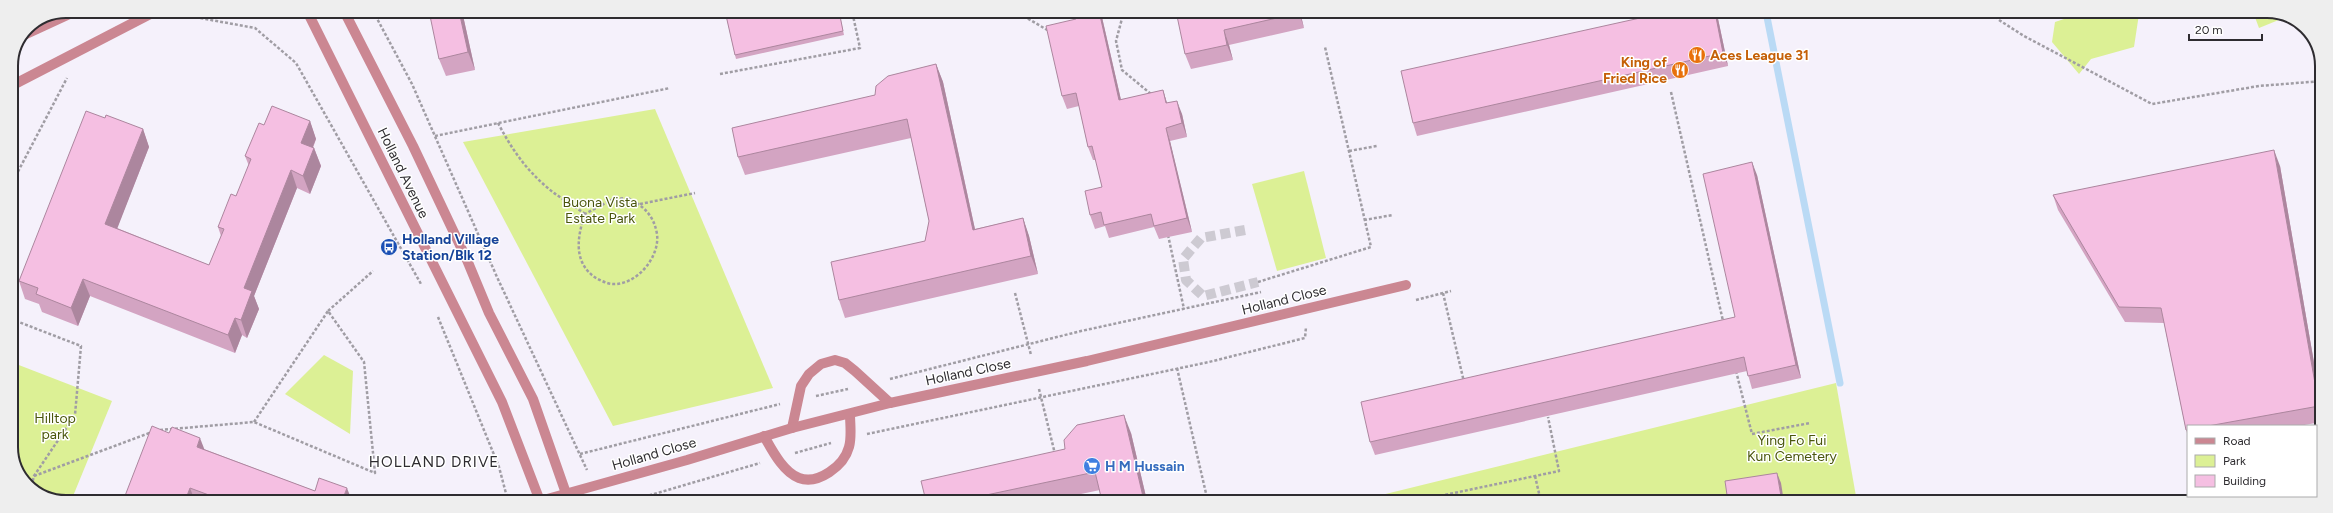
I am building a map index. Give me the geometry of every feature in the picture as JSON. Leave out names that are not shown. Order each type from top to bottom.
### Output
[{"type":"street","points":[[18,82],[142,18]]},
{"type":"street","name":"Holland Avenue","points":[[310,18],[502,402],[538,495]]},
{"type":"street","name":"Holland Avenue","points":[[348,18],[413,146],[489,313],[533,399],[566,495]]},
{"type":"street","points":[[32,32],[60,19]]},
{"type":"street","name":"Holland Close","points":[[574,495],[593,486],[764,436],[890,403],[1087,360],[1406,285]]},
{"type":"street","points":[[792,428],[801,386],[809,374],[821,364],[835,360],[845,363],[890,403]]},
{"type":"street","points":[[764,436],[788,471],[799,479],[818,479],[838,466],[849,448],[850,414]]},
{"type":"path","points":[[165,22],[172,18]]},
{"type":"path","points":[[200,18],[255,28],[296,63],[425,291]]},
{"type":"path","points":[[377,18],[412,84],[497,277],[580,454],[593,486]]},
{"type":"path","points":[[720,74],[860,48],[854,18]]},
{"type":"path","points":[[1028,18],[1046,28],[1051,33]]},
{"type":"path","points":[[1122,18],[1116,41],[1122,70],[1155,97]]},
{"type":"path","points":[[1998,18],[2024,36],[2152,104],[2259,86],[2315,82]]},
{"type":"path","points":[[1258,282],[1371,247],[1325,47]]},
{"type":"path","points":[[18,172],[66,79],[72,75]]},
{"type":"path","points":[[435,136],[670,88]]},
{"type":"path","points":[[1671,92],[1723,323]]},
{"type":"path","points":[[498,123],[510,147],[520,161],[549,189],[585,214]]},
{"type":"path","points":[[1349,151],[1377,146]]},
{"type":"path","points":[[640,204],[696,193]]},
{"type":"path","points":[[628,198],[640,204],[650,213],[656,227],[658,240],[650,264],[630,280],[618,284],[612,284],[600,280],[589,273],[581,262],[578,232],[585,214],[613,199],[628,198]]},
{"type":"path","points":[[1364,220],[1393,214]]},
{"type":"path","points":[[1166,230],[1184,309]]},
{"type":"path","points":[[254,422],[328,311],[373,271]]},
{"type":"path","points":[[1413,301],[1451,291]]},
{"type":"path","points":[[580,454],[1081,331],[1261,292]]},
{"type":"path","points":[[1015,293],[1024,328]]},
{"type":"path","points":[[1443,293],[1464,382]]},
{"type":"path","points":[[34,476],[156,431],[254,422],[374,473],[364,362],[328,311]]},
{"type":"path","points":[[436,311],[499,467],[506,495]]},
{"type":"path","points":[[18,322],[81,346],[76,415],[34,476],[33,481]]},
{"type":"path","points":[[651,495],[850,438],[1178,368],[1304,338],[1306,327],[1313,325]]},
{"type":"path","points":[[1735,366],[1752,434],[1810,423]]},
{"type":"path","points":[[1178,368],[1206,495]]},
{"type":"path","points":[[1457,384],[1472,381]]},
{"type":"path","points":[[1045,414],[1055,457]]},
{"type":"path","points":[[1444,495],[1559,471],[1548,417]]},
{"type":"path","points":[[1535,476],[1539,495]]},
{"type":"green space","points":[[2067,18],[2138,18],[2134,47],[2091,59],[2079,74],[2052,42],[2055,22]]},
{"type":"green space","points":[[2255,18],[2279,20],[2259,28]]},
{"type":"green space","name":"Buona Vista Estate Park","points":[[655,109],[773,388],[613,426],[463,142]]},
{"type":"green space","points":[[1304,171],[1326,258],[1277,271],[1252,184]]},
{"type":"green space","points":[[324,355],[353,371],[350,434],[285,394]]},
{"type":"green space","name":"Hilltop park","points":[[18,365],[112,401],[73,495],[56,494],[47,491],[42,489],[30,479],[22,466],[18,450]]},
{"type":"green space","name":"Ying Fo Fui Kun Cemetery","points":[[1836,383],[1856,495],[1381,495]]},
{"type":"building","points":[[430,18],[461,18],[468,52],[439,59]]},
{"type":"building","points":[[727,18],[840,18],[843,31],[735,55]]},
{"type":"building","points":[[1101,18],[1119,100],[1163,90],[1166,103],[1177,101],[1182,123],[1166,128],[1187,218],[1154,226],[1151,214],[1104,225],[1101,212],[1090,215],[1085,191],[1102,187],[1092,146],[1088,147],[1076,93],[1062,96],[1046,26],[1076,19]]},
{"type":"building","points":[[1177,18],[1277,18],[1224,30],[1227,45],[1185,54]]},
{"type":"building","points":[[1640,18],[1716,18],[1723,53],[1413,123],[1401,71]]},
{"type":"building","points":[[936,64],[973,230],[1023,218],[1031,256],[839,300],[831,262],[925,241],[929,221],[907,119],[738,157],[732,128],[875,95],[876,86],[888,76]]},
{"type":"building","points":[[272,106],[310,121],[301,143],[314,148],[303,176],[291,170],[244,288],[252,291],[241,320],[235,318],[228,335],[83,279],[71,308],[36,294],[38,288],[19,281],[86,111],[105,118],[106,115],[143,129],[105,224],[209,265],[224,229],[218,227],[231,194],[236,196],[251,159],[245,156],[259,123],[264,125]]},
{"type":"building","points":[[2274,150],[2315,383],[2315,407],[2214,425],[2187,425],[2186,430],[2161,308],[2119,307],[2053,195]]},
{"type":"building","points":[[1752,162],[1796,365],[1748,376],[1744,357],[1370,442],[1361,402],[1735,317],[1703,174]]},
{"type":"building","points":[[1124,415],[1143,495],[1101,495],[1095,472],[986,495],[924,495],[921,481],[1065,449],[1064,440],[1077,425]]},
{"type":"building","points":[[152,426],[169,433],[172,427],[200,438],[197,447],[315,491],[319,478],[347,488],[344,495],[209,495],[190,488],[187,495],[125,495]]},
{"type":"building","points":[[1777,473],[1781,495],[1727,495],[1725,481]]},
{"type":"waterway","points":[[1767,18],[1840,383]]},
{"type":"tunnel","points":[[1245,230],[1201,238],[1183,259],[1186,280],[1203,296],[1258,282]]},
{"type":"place","name":"Aces League 31","points":[[1697,55]]},
{"type":"place","name":"King of Fried Rice","points":[[1680,70]]},
{"type":"place","name":"Holland Village Station/Blk 12","points":[[389,247]]},
{"type":"place","name":"H M Hussain","points":[[1092,466]]},
{"type":"district","name":"HOLLAND DRIVE","points":[[434,462]]}]
